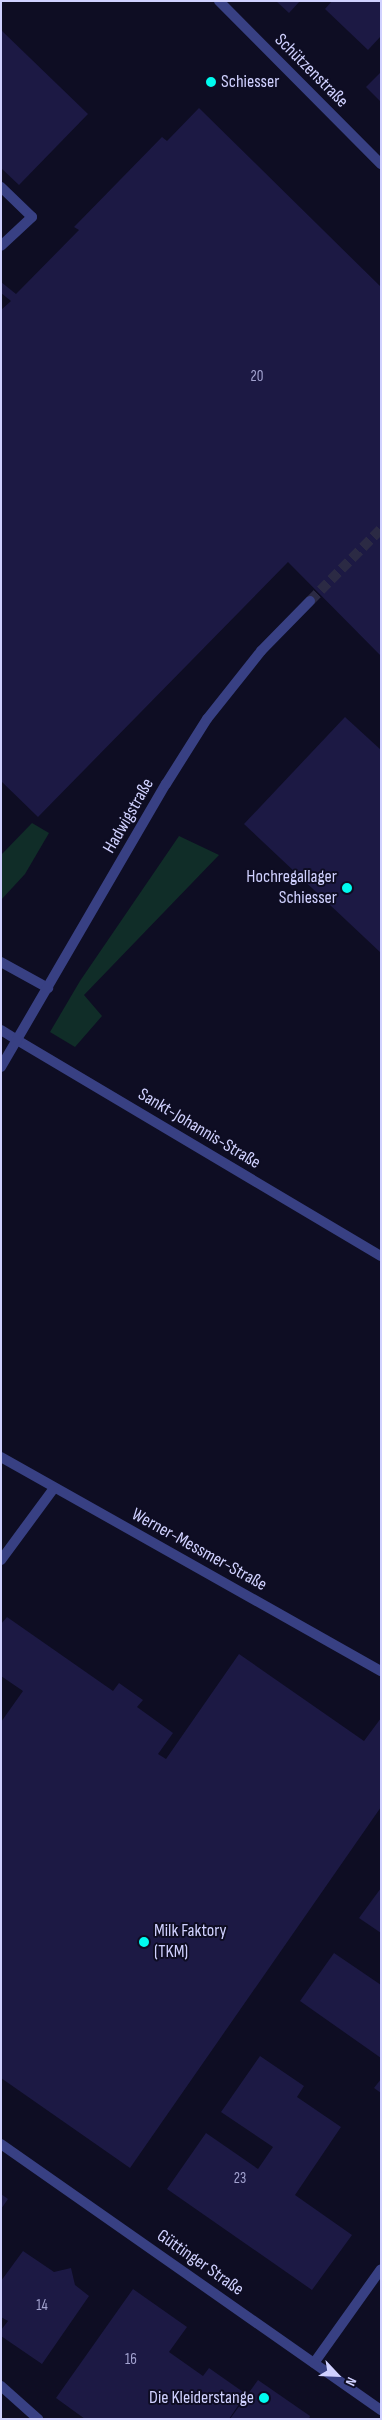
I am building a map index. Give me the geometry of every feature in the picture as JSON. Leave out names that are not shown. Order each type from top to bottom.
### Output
[{"type":"street","name":"Schützenstraße","points":[[219,1],[381,164]]},
{"type":"street","points":[[1,187],[32,217],[1,246]]},
{"type":"street","name":"Hadwigstraße","points":[[1,1067],[166,784],[207,720],[261,651],[310,601]]},
{"type":"street","points":[[1,962],[48,988]]},
{"type":"street","name":"Sankt-Johannis-Straße","points":[[1,1030],[381,1256]]},
{"type":"street","name":"Werner-Messmer-Straße","points":[[1,1457],[381,1671]]},
{"type":"street","points":[[1,1560],[54,1488]]},
{"type":"street","name":"Güttinger Straße","points":[[1,2144],[381,2410]]},
{"type":"street","points":[[314,2363],[381,2269]]},
{"type":"street","points":[[1,2386],[38,2419]]},
{"type":"green space","points":[[32,823],[49,833],[25,874],[1,900],[1,855]]},
{"type":"green space","points":[[179,836],[219,855],[84,995],[102,1016],[75,1047],[50,1032],[80,981]]},
{"type":"building","points":[[276,1],[300,1],[289,13]]},
{"type":"building","points":[[332,1],[381,1],[381,36],[368,50],[325,9]]},
{"type":"building","points":[[1,30],[88,114],[19,185],[1,168]]},
{"type":"building","points":[[381,72],[381,102],[366,87]]},
{"type":"building","points":[[199,108],[381,287],[381,656],[288,562],[38,817],[1,781],[1,310],[11,301],[1,293],[1,282],[16,294],[79,230],[74,227],[162,137],[167,141]]},
{"type":"building","name":"Hochregallager Schiesser","points":[[345,717],[381,750],[381,953],[244,824]]},
{"type":"building","name":"Milk Faktory (TKM)","points":[[7,1617],[113,1691],[119,1683],[143,1700],[137,1707],[173,1733],[158,1754],[166,1759],[239,1654],[364,1741],[381,1718],[381,1807],[130,2168],[1,2078],[1,1722],[23,1691],[1,1676],[1,1624]]},
{"type":"building","points":[[381,1888],[381,1933],[359,1918]]},
{"type":"building","points":[[334,1953],[381,1985],[381,2058],[300,2001]]},
{"type":"building","points":[[260,2056],[304,2086],[297,2097],[341,2127],[295,2195],[352,2235],[312,2290],[167,2189],[206,2133],[258,2169],[273,2147],[221,2112]]},
{"type":"building","points":[[381,2079],[381,2093],[374,2088]]},
{"type":"building","points":[[1,2194],[8,2199],[1,2209]]},
{"type":"building","points":[[23,2251],[54,2272],[71,2268],[75,2285],[89,2296],[42,2364],[1,2336],[1,2330],[8,2321],[1,2317],[1,2281]]},
{"type":"building","points":[[133,2289],[187,2327],[169,2352],[203,2376],[209,2368],[246,2394],[229,2419],[85,2419],[56,2398]]},
{"type":"building","name":"Die Kleiderstange","points":[[258,2380],[310,2416],[309,2419],[230,2419]]},
{"type":"tunnel","points":[[310,601],[381,529]]},
{"type":"place","name":"Schiesser","points":[[211,82]]},
{"type":"place","name":"Hochregallager Schiesser","points":[[347,888]]},
{"type":"place","name":"Milk Faktory (TKM)","points":[[144,1942]]},
{"type":"place","name":"Die Kleiderstange","points":[[264,2398]]}]
